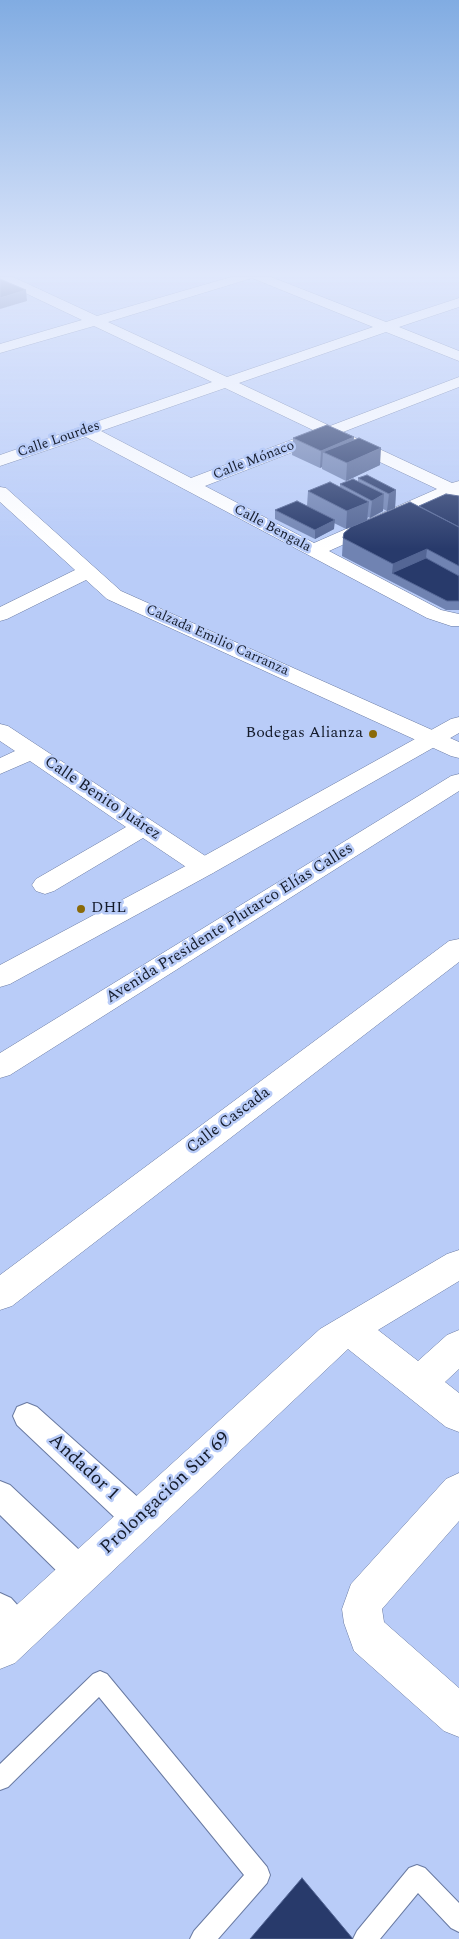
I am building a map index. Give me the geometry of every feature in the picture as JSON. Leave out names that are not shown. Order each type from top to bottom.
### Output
[{"type":"street","points":[[193,367],[456,489]]},
{"type":"street","name":"Calle Lourdes","points":[[0,461],[271,367]]},
{"type":"street","name":"Calle Mónaco","points":[[190,485],[459,382]]},
{"type":"street","name":"Calle Bengala","points":[[88,431],[434,614],[451,620],[459,620]]},
{"type":"street","points":[[312,551],[456,489]]},
{"type":"street","name":"Calzada Emilio Carranza","points":[[0,492],[114,594],[459,751]]},
{"type":"street","points":[[0,615],[88,572]]},
{"type":"street","points":[[0,977],[204,867],[459,724]]},
{"type":"street","name":"Calle Benito Juárez","points":[[0,731],[204,867]]},
{"type":"street","points":[[0,767],[31,752]]},
{"type":"street","name":"Avenida Presidente Plutarco Elías Calles","points":[[0,1067],[459,781]]},
{"type":"street","points":[[45,885],[144,827]]},
{"type":"street","name":"Calle Cascada","points":[[4,1286],[459,948]]},
{"type":"street","name":"Prolongación Sur 69","points":[[6,1629],[81,1573],[341,1335],[459,1264]]},
{"type":"street","points":[[341,1335],[419,1383],[459,1415]]},
{"type":"street","points":[[419,1383],[459,1346]]},
{"type":"street","name":"Andador 1","points":[[27,1416],[139,1520]]},
{"type":"street","points":[[459,1492],[365,1598],[362,1609],[364,1623],[369,1636],[459,1716]]},
{"type":"street","points":[[0,1495],[81,1573]]},
{"type":"lane","points":[[0,1779],[100,1681],[258,1875],[202,1939]]},
{"type":"lane","points":[[365,1939],[417,1876],[459,1920]]},
{"type":"building","points":[[327,425],[354,437],[321,451],[293,438]]},
{"type":"building","points":[[359,438],[381,448],[347,463],[323,452]]},
{"type":"building","points":[[367,475],[396,490],[389,494],[358,478]]},
{"type":"building","points":[[353,479],[384,494],[372,501],[340,484]]},
{"type":"building","points":[[330,482],[369,502],[347,511],[308,491]]},
{"type":"building","points":[[446,494],[459,496],[459,527],[419,506]]},
{"type":"building","points":[[297,501],[335,520],[315,530],[275,510]]},
{"type":"building","points":[[410,502],[459,527],[459,566],[427,549],[393,564],[343,538],[344,533],[351,527]]},
{"type":"building","points":[[426,558],[459,576],[459,601],[447,601],[392,573]]},
{"type":"building","points":[[302,1878],[353,1939],[250,1939]]},
{"type":"place","name":"Bodegas Alianza","points":[[373,734]]},
{"type":"place","name":"DHL","points":[[81,909]]}]
